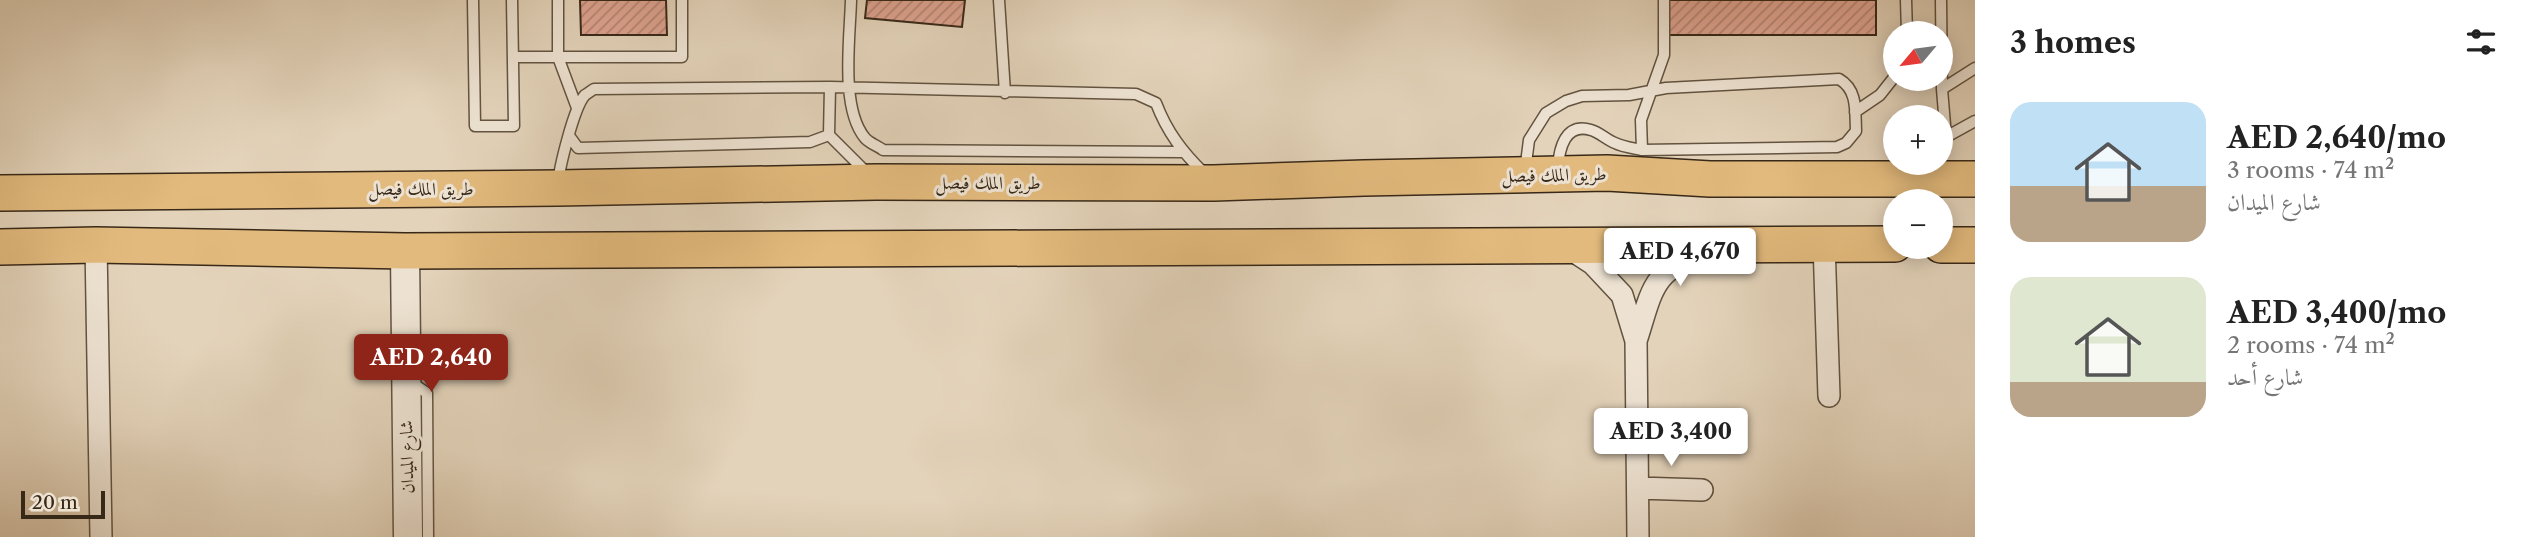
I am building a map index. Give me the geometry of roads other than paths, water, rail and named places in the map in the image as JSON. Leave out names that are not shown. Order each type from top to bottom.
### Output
[{"type":"main road","name":"طريق الملك فيصل","points":[[0,193],[876,182],[1214,183],[1607,173],[1710,178],[1883,168]]},
{"type":"main road","name":"طريق الملك فيصل","points":[[1953,172],[1975,179]]},
{"type":"main road","points":[[0,247],[96,245],[405,251],[1883,244]]},
{"type":"main road","points":[[1953,245],[1975,245]]},
{"type":"street","points":[[1824,243],[1829,396]]},
{"type":"street","points":[[96,245],[102,537]]},
{"type":"street","points":[[1636,341],[1658,279],[1683,260],[1734,245]]},
{"type":"street","points":[[1565,246],[1593,264],[1622,295],[1636,341],[1638,537]]},
{"type":"street","name":"شارع الميدان","points":[[405,251],[408,537]]},
{"type":"street","points":[[1638,488],[1702,490]]},
{"type":"lane","points":[[473,0],[475,127],[514,126],[512,0]]},
{"type":"lane","points":[[558,0],[558,57],[577,108]]},
{"type":"lane","points":[[513,57],[682,57],[682,0]]},
{"type":"lane","points":[[851,0],[849,88],[854,117],[866,139],[883,150],[1182,152]]},
{"type":"lane","points":[[999,0],[1005,93]]},
{"type":"lane","points":[[1642,150],[1640,120],[1664,55],[1664,0]]},
{"type":"lane","points":[[1906,0],[1907,21]]},
{"type":"lane","points":[[1941,0],[1941,21]]},
{"type":"lane","points":[[1953,82],[1975,68]]},
{"type":"lane","points":[[1839,79],[1853,92],[1856,131],[1846,143],[1837,147],[1642,150],[1614,143],[1591,130],[1578,129],[1562,141],[1559,151],[1541,175],[1529,140],[1546,113],[1566,101],[1582,96],[1629,95],[1650,91],[1839,79]]},
{"type":"lane","points":[[830,87],[829,135],[876,182]]},
{"type":"lane","points":[[558,188],[559,171],[577,108],[586,94],[594,89],[830,87],[1136,94],[1156,103],[1164,123],[1182,152],[1214,183]]},
{"type":"lane","points":[[1855,112],[1883,91]]},
{"type":"lane","points":[[1953,132],[1975,121]]},
{"type":"lane","points":[[570,137],[578,148],[810,142],[829,135]]},
{"type":"lane","points":[[406,379],[427,393],[428,537]]}]
